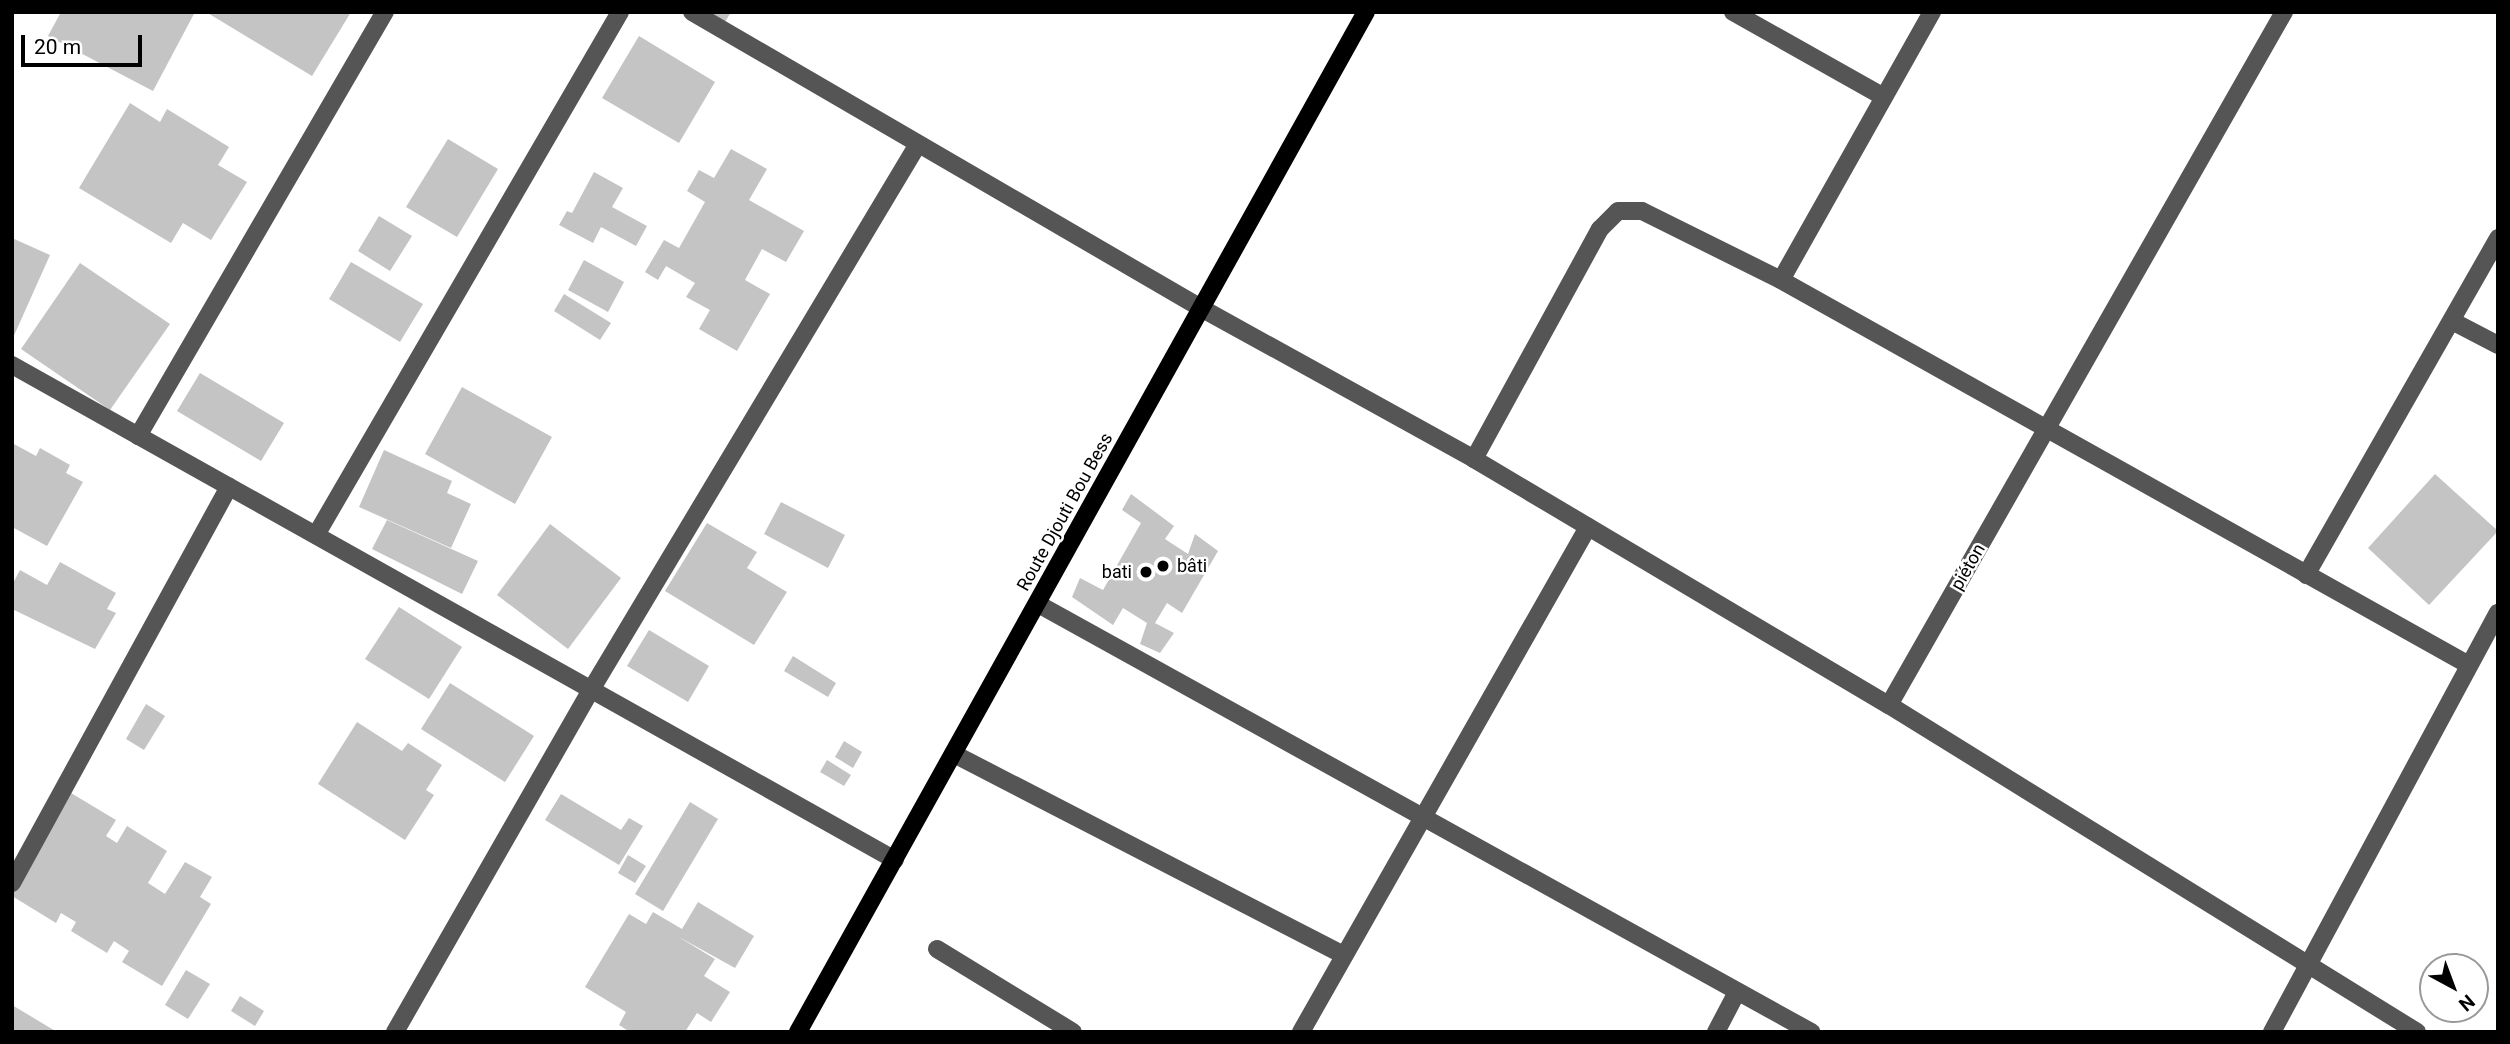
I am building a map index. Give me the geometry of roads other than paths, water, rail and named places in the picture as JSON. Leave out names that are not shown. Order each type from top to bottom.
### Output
[{"type":"main road","name":"Route Djouti Bou Bess","points":[[798,1032],[1366,12]]},
{"type":"street","points":[[138,436],[385,12]]},
{"type":"street","points":[[316,536],[620,12]]},
{"type":"street","points":[[692,12],[1201,308],[1474,459],[1888,705],[2311,964],[2417,1032]]},
{"type":"street","points":[[1733,12],[1884,97]]},
{"type":"street","points":[[1781,281],[1932,12]]},
{"type":"street","name":"piéton","points":[[1888,705],[2284,12]]},
{"type":"street","points":[[395,1032],[591,690],[918,144]]},
{"type":"street","points":[[1474,459],[1600,229],[1618,211],[1642,211],[1781,281],[2469,665]]},
{"type":"street","points":[[2306,575],[2498,238]]},
{"type":"street","points":[[2452,321],[2498,345]]},
{"type":"street","points":[[12,365],[895,860]]},
{"type":"street","points":[[12,883],[229,487]]},
{"type":"street","points":[[1301,1032],[1588,527]]},
{"type":"street","points":[[1038,604],[1811,1032]]},
{"type":"street","points":[[2272,1032],[2498,613]]},
{"type":"street","points":[[954,754],[1344,956]]},
{"type":"street","points":[[937,949],[1073,1032]]},
{"type":"street","points":[[1716,1032],[1737,992]]},
{"type":"place","name":"bâti","points":[[1163,566]]},
{"type":"place","name":"bati","points":[[1146,572]]}]
